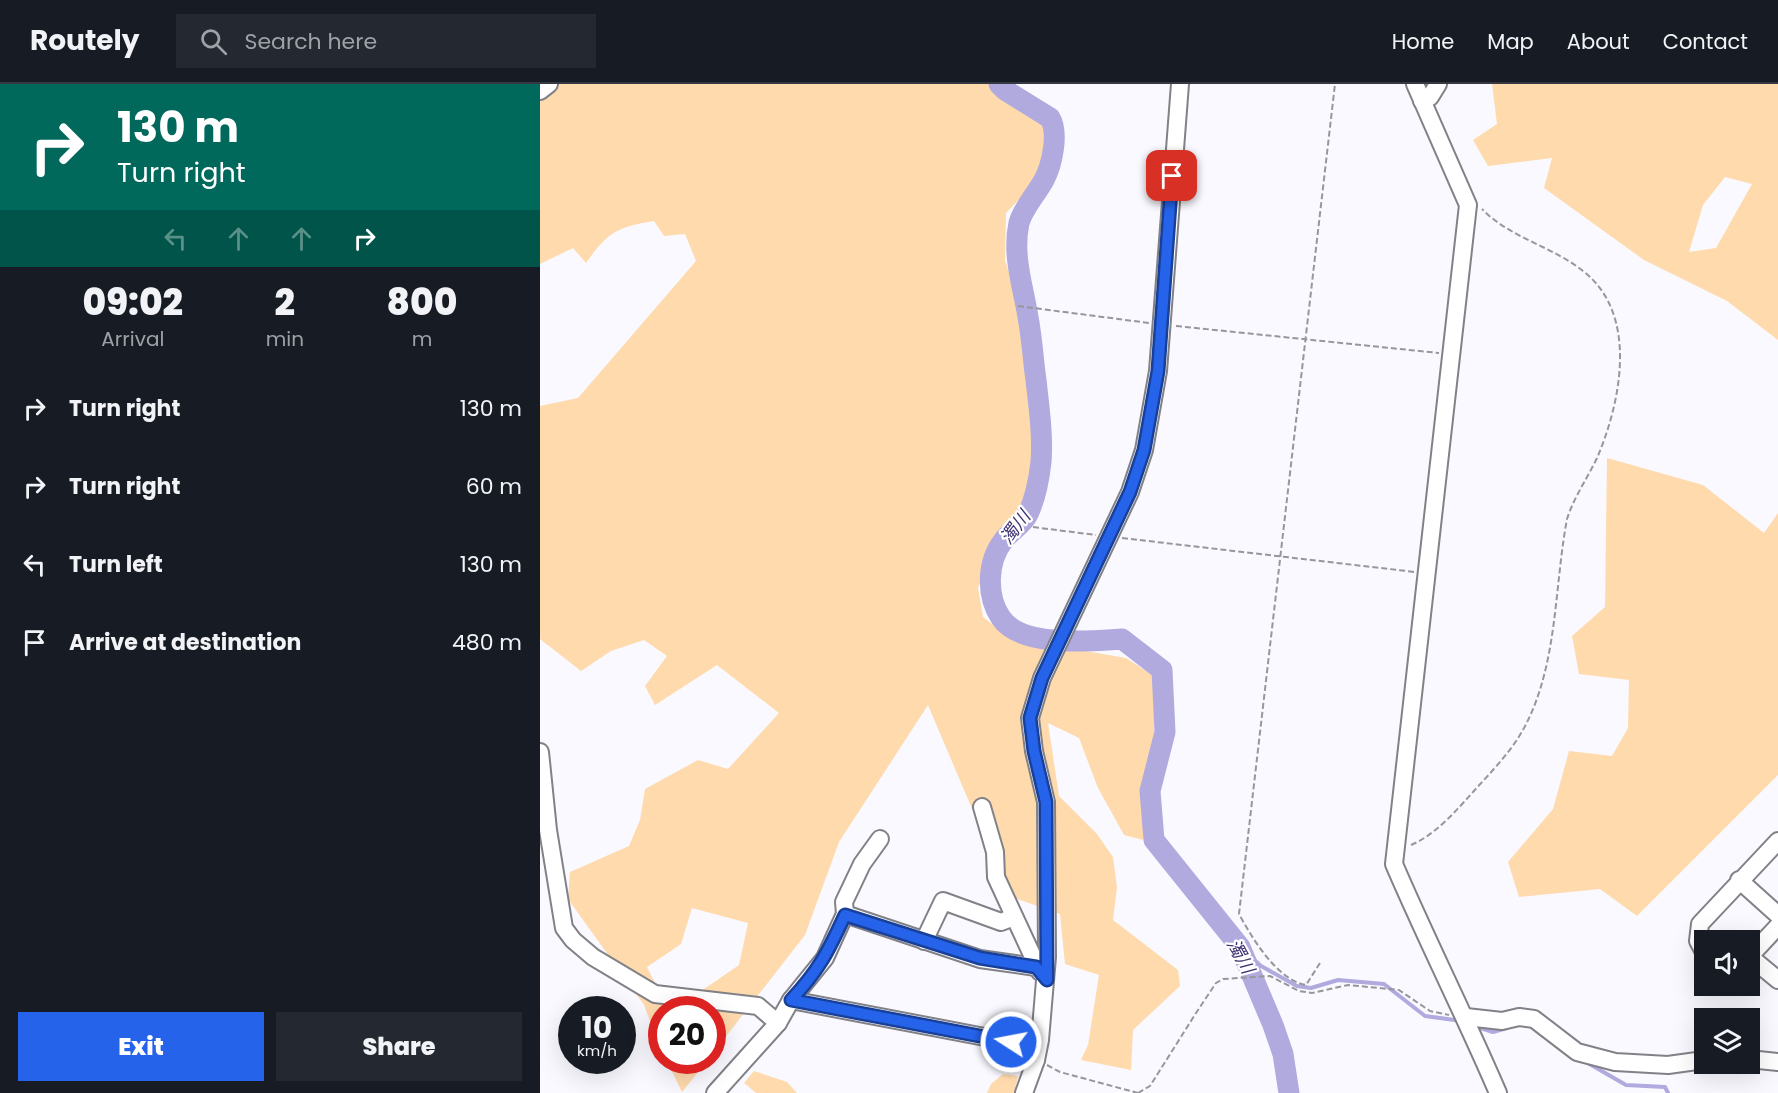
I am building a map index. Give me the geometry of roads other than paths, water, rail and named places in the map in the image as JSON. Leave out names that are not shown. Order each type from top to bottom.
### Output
[{"type":"street","points":[[540,92],[549,84]]},
{"type":"street","points":[[1024,1093],[1036,1060],[1046,802],[1034,751],[1030,718],[1042,678],[1110,537],[1130,492],[1144,450],[1158,371],[1180,84]]},
{"type":"street","points":[[1415,84],[1468,199],[1453,355],[1394,864],[1468,1022],[1498,1093]]},
{"type":"street","points":[[1422,101],[1430,97],[1438,84]]},
{"type":"street","points":[[540,752],[544,832],[564,928],[577,945],[656,994],[758,1006],[778,1023]]},
{"type":"street","points":[[982,807],[995,852],[996,877],[1041,974]]},
{"type":"street","points":[[715,1093],[778,1023],[791,1000],[816,973],[845,915],[844,902],[862,864],[880,839]]},
{"type":"street","points":[[1699,930],[1700,924],[1739,880],[1777,843]]},
{"type":"street","points":[[1739,880],[1778,915]]},
{"type":"street","points":[[924,941],[943,901],[1001,922],[1014,917]]},
{"type":"street","points":[[845,915],[980,958],[1041,974]]},
{"type":"street","points":[[1760,945],[1778,926]]},
{"type":"street","points":[[1760,965],[1778,980]]},
{"type":"street","points":[[791,1000],[1011,1042],[1027,1048],[1036,1060]]},
{"type":"street","points":[[1468,1022],[1502,1021],[1519,1017],[1534,1018],[1577,1052],[1615,1062],[1668,1065],[1694,1061]]},
{"type":"street","points":[[1760,1060],[1778,1062]]},
{"type":"waterway","name":"濁川","points":[[999,84],[1050,118],[1053,124],[1054,140],[1047,174],[1024,212],[1017,235],[1017,259],[1031,333],[1039,411],[1041,462],[1035,495],[1028,514],[1003,541],[994,559],[990,579],[993,600],[1001,618],[1011,628],[1024,634],[1075,641],[1122,639],[1162,670],[1165,732],[1150,791],[1154,840],[1240,947],[1283,1054],[1289,1093]]},
{"type":"waterway","points":[[1240,947],[1261,966],[1297,986],[1311,988],[1338,980],[1384,984],[1425,1016],[1462,1021]]},
{"type":"waterway","points":[[1474,1026],[1493,1032],[1507,1028]]},
{"type":"waterway","points":[[1586,1062],[1626,1085],[1665,1087],[1668,1093]]}]
